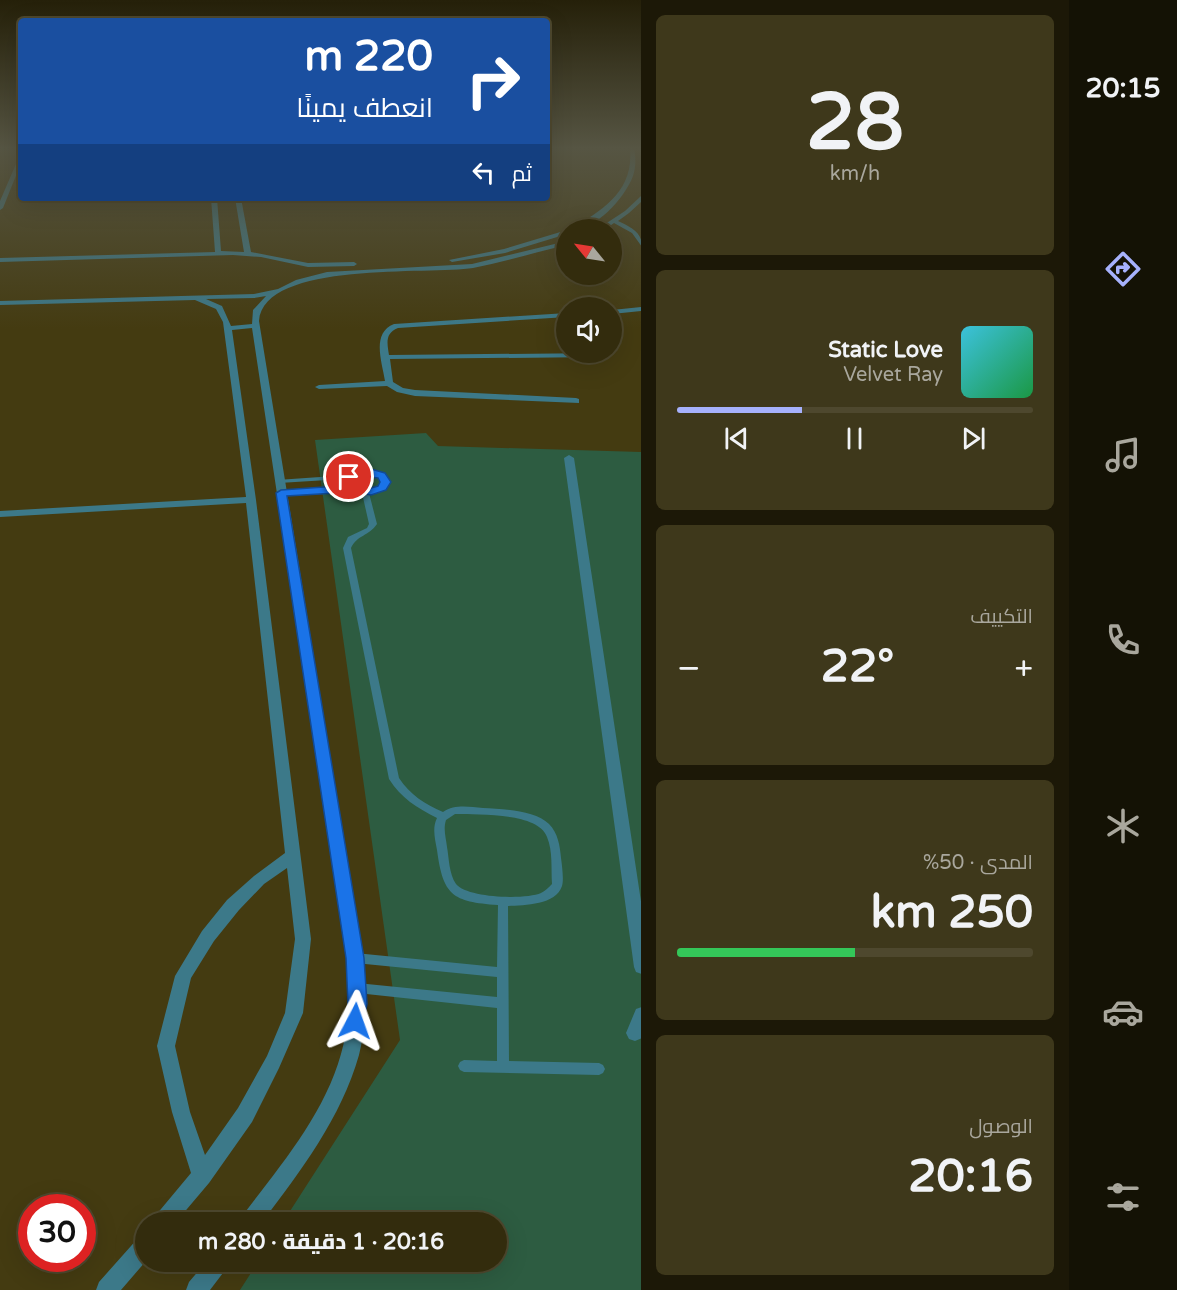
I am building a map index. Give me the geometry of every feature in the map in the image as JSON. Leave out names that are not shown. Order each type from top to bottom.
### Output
[{"type":"street","points":[[215,208],[218,253]]},
{"type":"street","points":[[240,208],[248,254]]},
{"type":"street","points":[[593,219],[610,208]]},
{"type":"street","points":[[616,219],[629,208]]},
{"type":"street","points":[[622,225],[634,232],[641,243]]},
{"type":"street","points":[[0,260],[218,253],[248,254],[293,263],[338,265],[442,261],[483,256],[526,246],[556,236]]},
{"type":"street","points":[[258,1212],[300,1156],[330,1105],[350,1054],[357,988],[355,958],[255,326],[255,314],[257,308],[298,281],[341,273],[472,266],[556,246]]},
{"type":"street","points":[[293,263],[301,272],[298,281]]},
{"type":"street","points":[[338,265],[330,268],[341,273]]},
{"type":"street","points":[[0,303],[254,296],[280,291]]},
{"type":"street","points":[[171,1212],[202,1176],[245,1115],[273,1062],[294,1013],[303,939],[251,500],[228,328],[225,315],[219,309],[198,298]]},
{"type":"street","points":[[0,309],[13,303]]},
{"type":"street","points":[[622,311],[641,309]]},
{"type":"street","points":[[389,383],[385,357],[385,334],[397,326],[556,316]]},
{"type":"street","points":[[228,328],[255,326]]},
{"type":"street","points":[[385,357],[556,356]]},
{"type":"street","points":[[320,387],[389,383],[400,390],[415,393],[576,401]]},
{"type":"street","points":[[569,458],[641,960]]},
{"type":"street","points":[[0,514],[251,500]]},
{"type":"street","points":[[202,1176],[181,1112],[166,1046],[183,976],[208,936],[233,905],[259,880],[293,855]]},
{"type":"street","points":[[635,1033],[641,1018]]},
{"type":"street","points":[[107,1290],[135,1257]]},
{"type":"street","points":[[196,1290],[211,1272]]},
{"type":"lane","points":[[364,472],[376,473],[384,478],[385,485],[382,488],[365,492],[353,489],[280,487],[349,477],[364,472]]},
{"type":"lane","points":[[349,477],[347,483],[353,489]]},
{"type":"lane","points":[[365,492],[373,524],[367,531],[351,539],[347,548],[394,779],[404,794],[413,801],[443,816]]},
{"type":"lane","points":[[454,810],[527,816],[547,828],[551,834],[557,885],[552,892],[536,899],[503,900],[475,899],[465,897],[453,890],[449,883],[439,829],[439,822],[443,816],[454,810]]},
{"type":"lane","points":[[503,900],[503,1067]]},
{"type":"lane","points":[[355,958],[503,973]]},
{"type":"lane","points":[[357,988],[503,1003]]},
{"type":"lane","points":[[465,1066],[599,1069]]},
{"type":"green space","points":[[426,433],[438,446],[641,452],[641,1290],[240,1290],[252,1272],[507,1272],[507,1212],[289,1212],[400,1040],[315,440]]},
{"type":"route","points":[[349,477],[358,472],[371,472],[384,478],[386,482],[382,488],[365,492],[353,489],[281,493],[355,958],[357,1004],[355,1021]]}]
